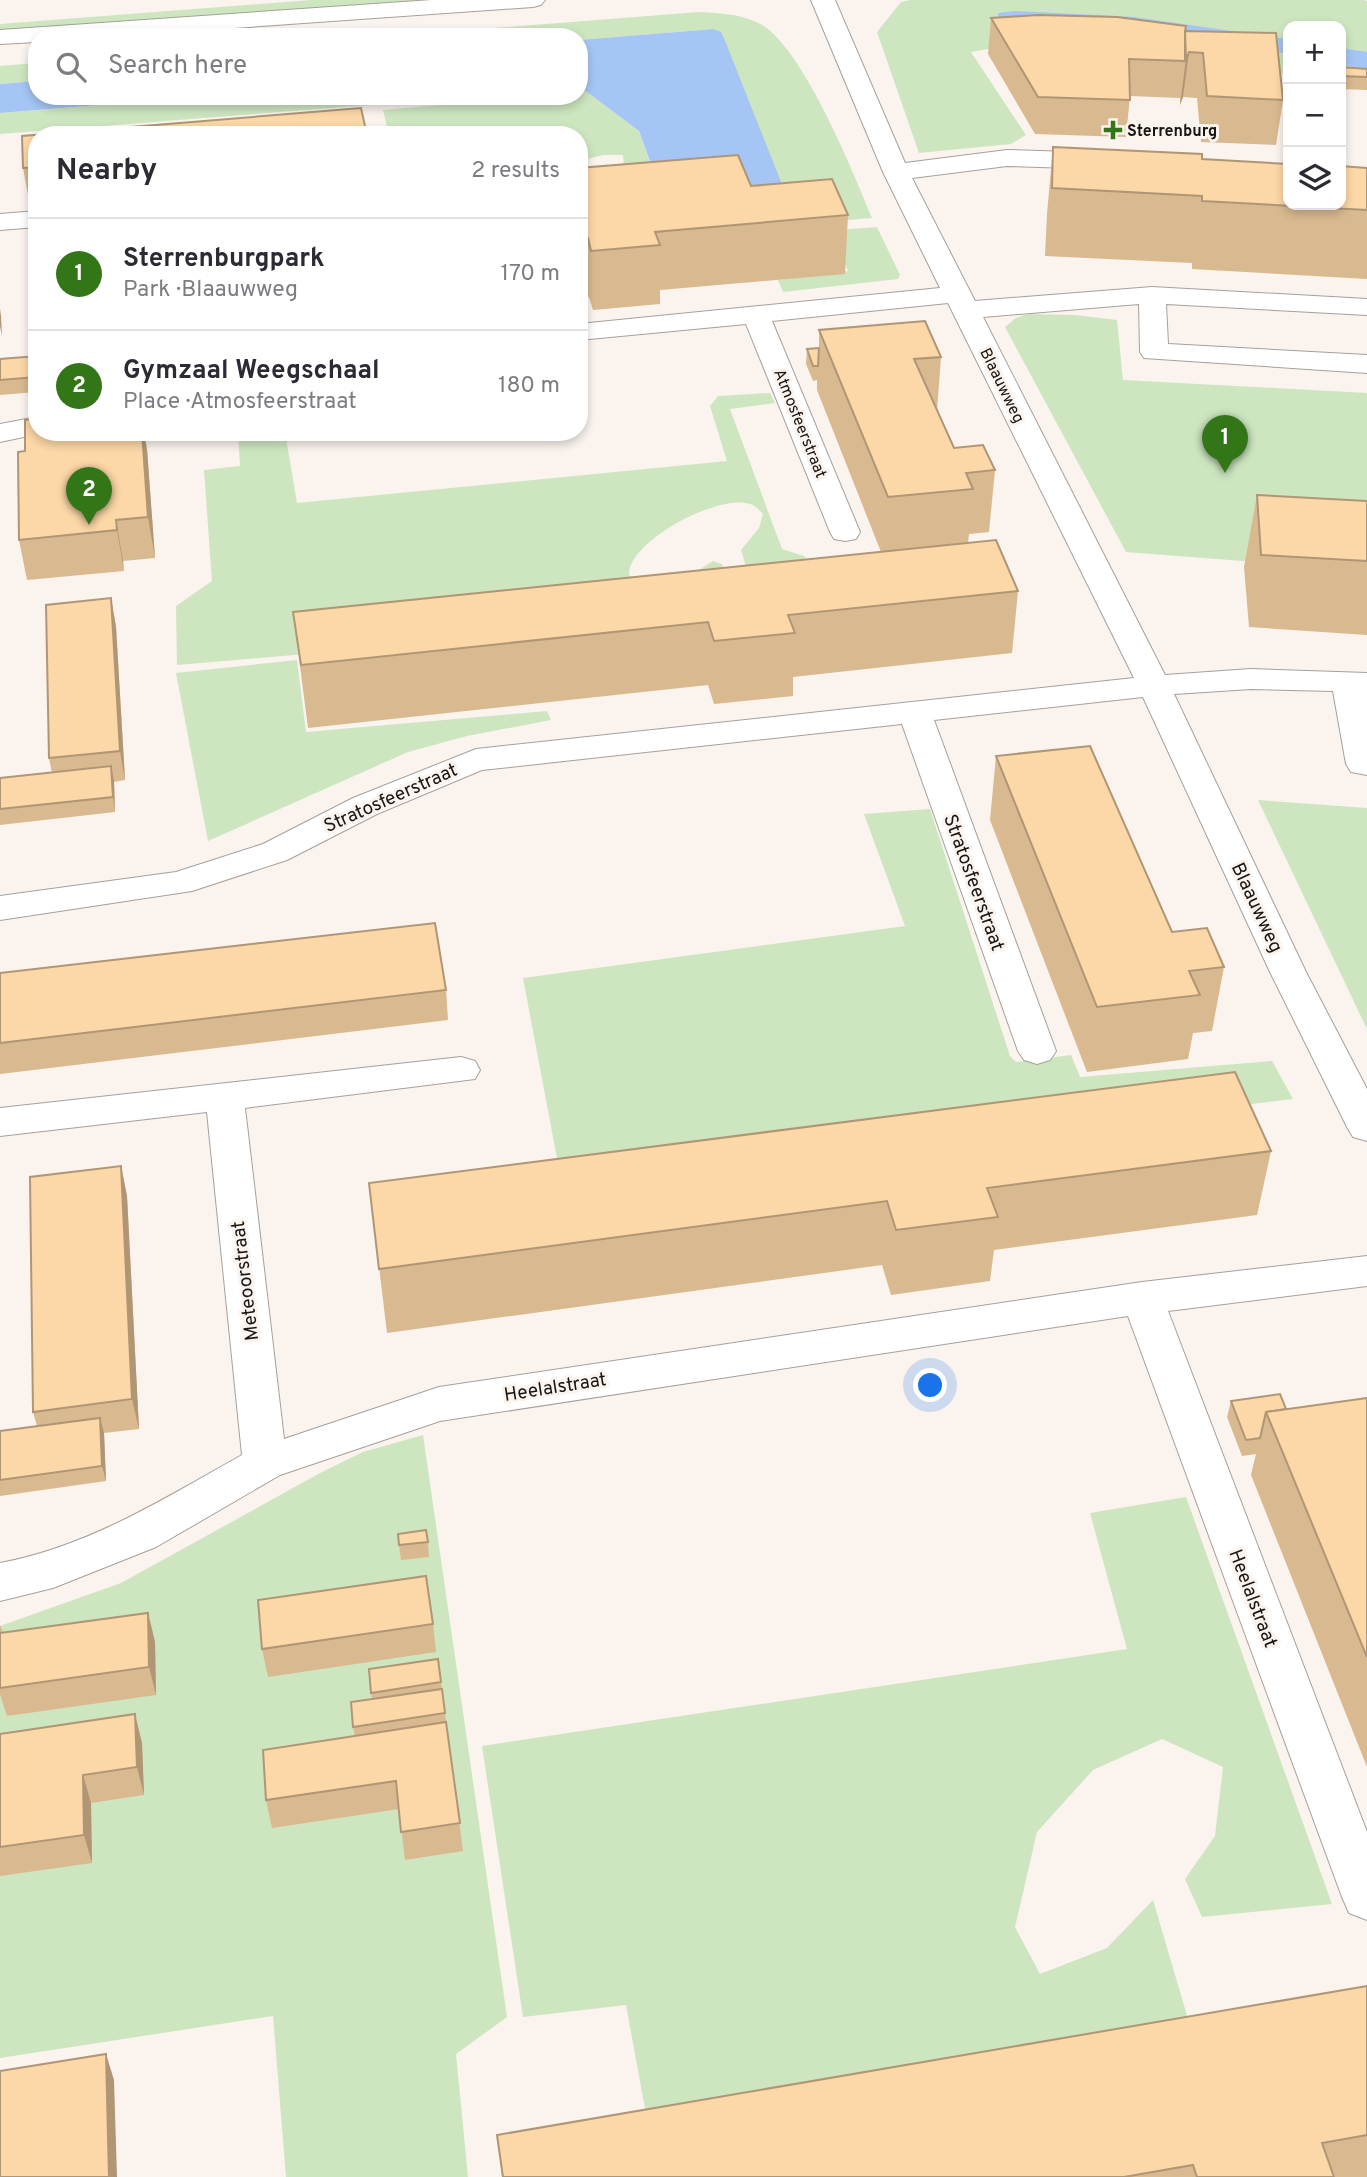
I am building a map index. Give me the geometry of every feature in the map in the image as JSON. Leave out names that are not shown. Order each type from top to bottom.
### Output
[{"type":"street","points":[[0,17],[223,0]]},
{"type":"street","points":[[130,28],[533,0]]},
{"type":"street","name":"Blaauwweg","points":[[823,0],[896,172],[1154,686],[1288,972],[1367,1127]]},
{"type":"street","points":[[0,37],[28,35]]},
{"type":"street","points":[[896,172],[1007,158],[1128,162]]},
{"type":"street","points":[[0,222],[28,220]]},
{"type":"street","points":[[1153,295],[1154,352],[1367,364]]},
{"type":"street","points":[[588,331],[756,315],[963,302],[1153,295],[1367,307]]},
{"type":"street","name":"Atmosfeerstraat","points":[[756,315],[845,532]]},
{"type":"street","points":[[0,433],[28,428]]},
{"type":"street","points":[[1154,686],[1251,679],[1357,683],[1363,764],[1367,764]]},
{"type":"street","name":"Stratosfeerstraat","points":[[0,908],[179,883],[275,852],[365,806],[476,760],[1154,686]]},
{"type":"street","name":"Stratosfeerstraat","points":[[914,712],[1037,1051]]},
{"type":"street","points":[[0,1122],[225,1099],[461,1070]]},
{"type":"street","name":"Meteoorstraat","points":[[225,1099],[265,1463]]},
{"type":"street","name":"Heelalstraat","points":[[0,1582],[37,1574],[140,1534],[265,1463],[439,1404],[1142,1298],[1367,1271]]},
{"type":"street","name":"Heelalstraat","points":[[1142,1298],[1367,1896]]},
{"type":"green space","points":[[311,0],[424,0],[0,30],[0,24]]},
{"type":"green space","points":[[1364,0],[1367,1],[1367,80],[1346,78],[1346,21],[1283,21],[1283,74],[988,49],[971,52],[1026,135],[1011,144],[919,153],[877,32],[901,2]]},
{"type":"green space","points":[[699,12],[739,16],[762,25],[778,38],[810,84],[853,171],[872,218],[754,228],[713,29],[588,39],[588,28],[494,28]]},
{"type":"green space","points":[[28,64],[28,82],[0,84],[0,66]]},
{"type":"green space","points":[[588,93],[639,131],[670,219],[624,166],[623,155],[603,155],[588,159],[588,126],[387,126],[383,110],[439,105],[588,105]]},
{"type":"green space","points":[[98,105],[370,105],[102,126],[28,126],[28,132],[0,134],[0,113]]},
{"type":"green space","points":[[877,227],[900,275],[898,279],[783,292],[778,280],[848,271],[832,234],[812,232]]},
{"type":"green space","points":[[1028,314],[1075,315],[1117,320],[1123,380],[1367,393],[1367,580],[1320,567],[1126,552],[1005,327],[1016,318]]},
{"type":"green space","points":[[770,393],[775,403],[730,409],[782,549],[804,556],[810,566],[748,573],[741,550],[759,528],[763,514],[752,505],[736,502],[698,513],[659,535],[643,548],[633,562],[629,575],[637,582],[680,582],[713,561],[722,564],[735,617],[177,665],[176,606],[212,581],[204,470],[240,466],[239,441],[287,441],[297,503],[727,461],[710,406],[718,396]]},
{"type":"green space","points":[[297,660],[306,732],[547,711],[551,720],[467,736],[408,752],[208,841],[176,673]]},
{"type":"green space","points":[[1258,800],[1367,808],[1367,1029]]},
{"type":"green space","points":[[930,809],[1010,1056],[1016,1062],[1071,1055],[1080,1077],[1272,1061],[1293,1099],[563,1190],[523,978],[905,926],[864,814]]},
{"type":"green space","points":[[423,1435],[507,2017],[456,2054],[468,2177],[286,2177],[273,2016],[0,2058],[0,1626],[121,1583],[322,1472],[363,1452]]},
{"type":"green space","points":[[1186,1497],[1332,1904],[1202,1917],[1185,1879],[1215,1836],[1223,1767],[1162,1739],[1093,1770],[1037,1832],[1015,1927],[1040,1974],[1107,1948],[1153,1900],[1188,2019],[646,2114],[626,2005],[523,2017],[482,1746],[1127,1649],[1090,1513]]},
{"type":"water","points":[[1016,11],[1134,17],[1283,38],[1283,53],[1230,44],[999,22],[998,13]]},
{"type":"water","points":[[713,29],[721,32],[791,207],[669,214],[639,131],[588,93],[588,39]]},
{"type":"water","points":[[1346,49],[1367,52],[1367,70],[1346,65]]},
{"type":"water","points":[[28,82],[28,105],[98,105],[0,113],[0,84]]},
{"type":"building","points":[[1038,15],[1117,17],[1186,26],[1185,61],[1129,59],[1130,100],[1038,97],[991,18]]},
{"type":"building","points":[[1185,31],[1276,33],[1283,100],[1207,96],[1203,53],[1189,52],[1186,59]]},
{"type":"building","points":[[1346,67],[1367,69],[1367,77],[1346,76]]},
{"type":"building","points":[[361,108],[365,126],[143,126]]},
{"type":"building","points":[[22,136],[28,136],[28,168],[23,168]]},
{"type":"building","points":[[1053,147],[1202,154],[1202,159],[1283,164],[1283,205],[1202,201],[1202,196],[1052,188]]},
{"type":"building","points":[[738,155],[751,186],[832,179],[848,215],[655,232],[660,245],[591,251],[588,238],[588,167]]},
{"type":"building","points":[[1346,166],[1367,168],[1367,210],[1346,209]]},
{"type":"building","points":[[925,321],[941,357],[914,359],[954,448],[983,445],[995,470],[966,473],[973,489],[888,497],[819,330]]},
{"type":"building","points":[[819,348],[818,366],[813,366],[807,349]]},
{"type":"building","points":[[28,357],[28,378],[0,380],[0,359]]},
{"type":"building","points":[[25,420],[28,420],[28,441],[143,441],[148,517],[116,520],[117,530],[19,540],[18,452],[25,451]]},
{"type":"building","points":[[1257,495],[1367,501],[1367,561],[1261,555]]},
{"type":"building","points":[[996,540],[1018,591],[788,615],[795,633],[714,641],[708,622],[301,665],[293,612]]},
{"type":"building","points":[[111,598],[120,751],[49,758],[46,605]]},
{"type":"building","points":[[1090,746],[1172,932],[1207,928],[1224,967],[1189,971],[1200,995],[1097,1007],[996,756]]},
{"type":"building","points":[[111,766],[113,797],[0,809],[0,778]]},
{"type":"building","points":[[435,923],[446,990],[0,1043],[0,973]]},
{"type":"building","points":[[1235,1072],[1271,1151],[987,1188],[998,1217],[896,1230],[887,1201],[379,1269],[369,1183]]},
{"type":"building","points":[[121,1166],[132,1399],[33,1412],[30,1177]]},
{"type":"building","points":[[1280,1394],[1286,1409],[1266,1412],[1260,1438],[1246,1440],[1231,1401]]},
{"type":"building","points":[[1367,1398],[1367,1657],[1266,1412]]},
{"type":"building","points":[[100,1418],[102,1466],[0,1480],[0,1431]]},
{"type":"building","points":[[426,1530],[428,1542],[399,1545],[398,1534]]},
{"type":"building","points":[[426,1576],[433,1624],[262,1649],[258,1600]]},
{"type":"building","points":[[148,1613],[149,1667],[0,1688],[0,1633]]},
{"type":"building","points":[[438,1659],[441,1682],[371,1693],[369,1669]]},
{"type":"building","points":[[442,1689],[445,1713],[353,1727],[351,1702]]},
{"type":"building","points":[[135,1714],[137,1767],[83,1775],[84,1835],[0,1847],[0,1734]]},
{"type":"building","points":[[446,1722],[460,1823],[401,1832],[396,1781],[266,1800],[263,1750]]},
{"type":"building","points":[[1367,1986],[1367,2135],[1322,2143],[1334,2177],[1197,2177],[1193,2165],[1124,2177],[503,2177],[497,2135]]},
{"type":"building","points":[[106,2054],[109,2177],[0,2177],[0,2071]]},
{"type":"place","name":"Sterrenburg","points":[[1113,130]]},
{"type":"place","name":"Sterrenburgpark","points":[[1225,473]]},
{"type":"place","name":"Gymzaal Weegschaal","points":[[89,525]]}]
